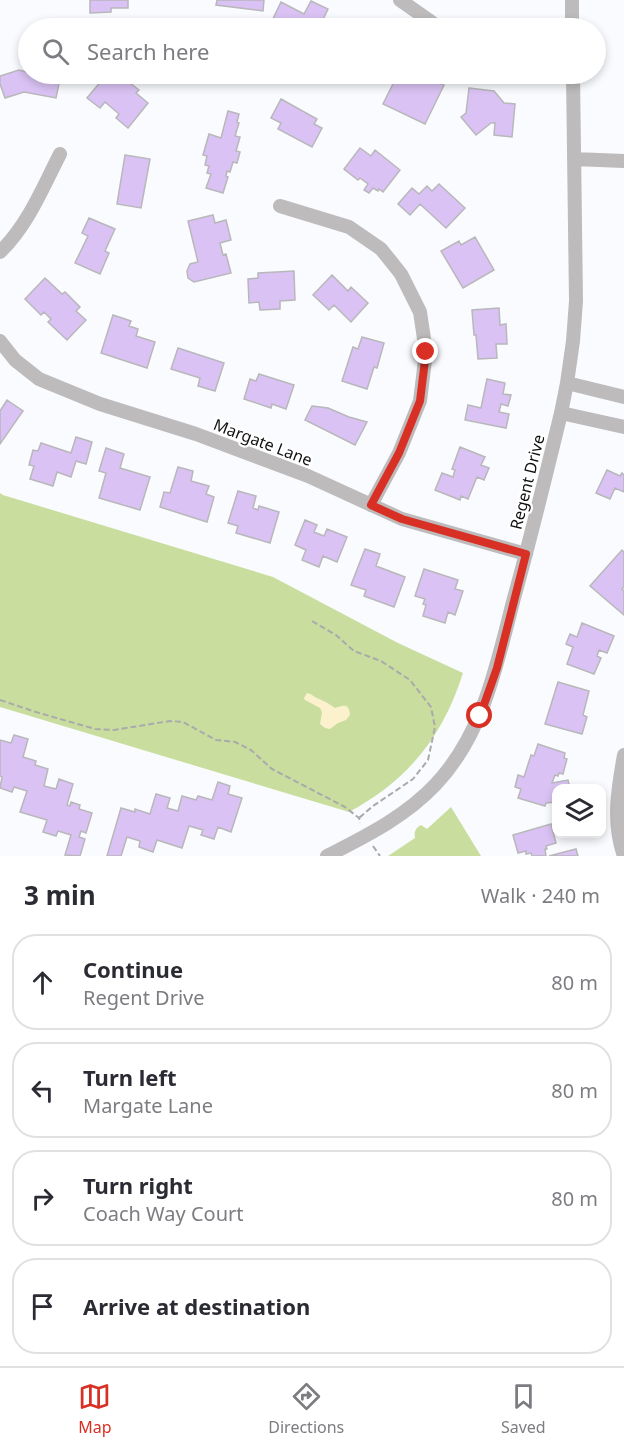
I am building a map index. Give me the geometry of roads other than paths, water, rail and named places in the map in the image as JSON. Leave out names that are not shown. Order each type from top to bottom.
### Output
[{"type":"street","points":[[400,0],[426,18]]},
{"type":"street","points":[[572,0],[572,18]]},
{"type":"street","name":"Regent Drive","points":[[327,856],[368,835],[410,808],[436,784],[464,746],[480,716],[497,668],[561,413],[573,341],[576,301],[573,84]]},
{"type":"street","points":[[0,252],[32,210],[60,154]]},
{"type":"street","points":[[574,159],[624,161]]},
{"type":"street","points":[[279,206],[349,227],[381,249],[401,274],[420,312],[426,352],[420,401],[399,453],[371,505]]},
{"type":"street","name":"Margate Lane","points":[[0,341],[15,360],[39,379],[100,404],[196,434],[308,476],[402,519],[526,554]]},
{"type":"street","points":[[567,383],[624,398]]},
{"type":"street","points":[[561,413],[624,427]]},
{"type":"street","points":[[624,755],[617,806],[624,856]]}]
